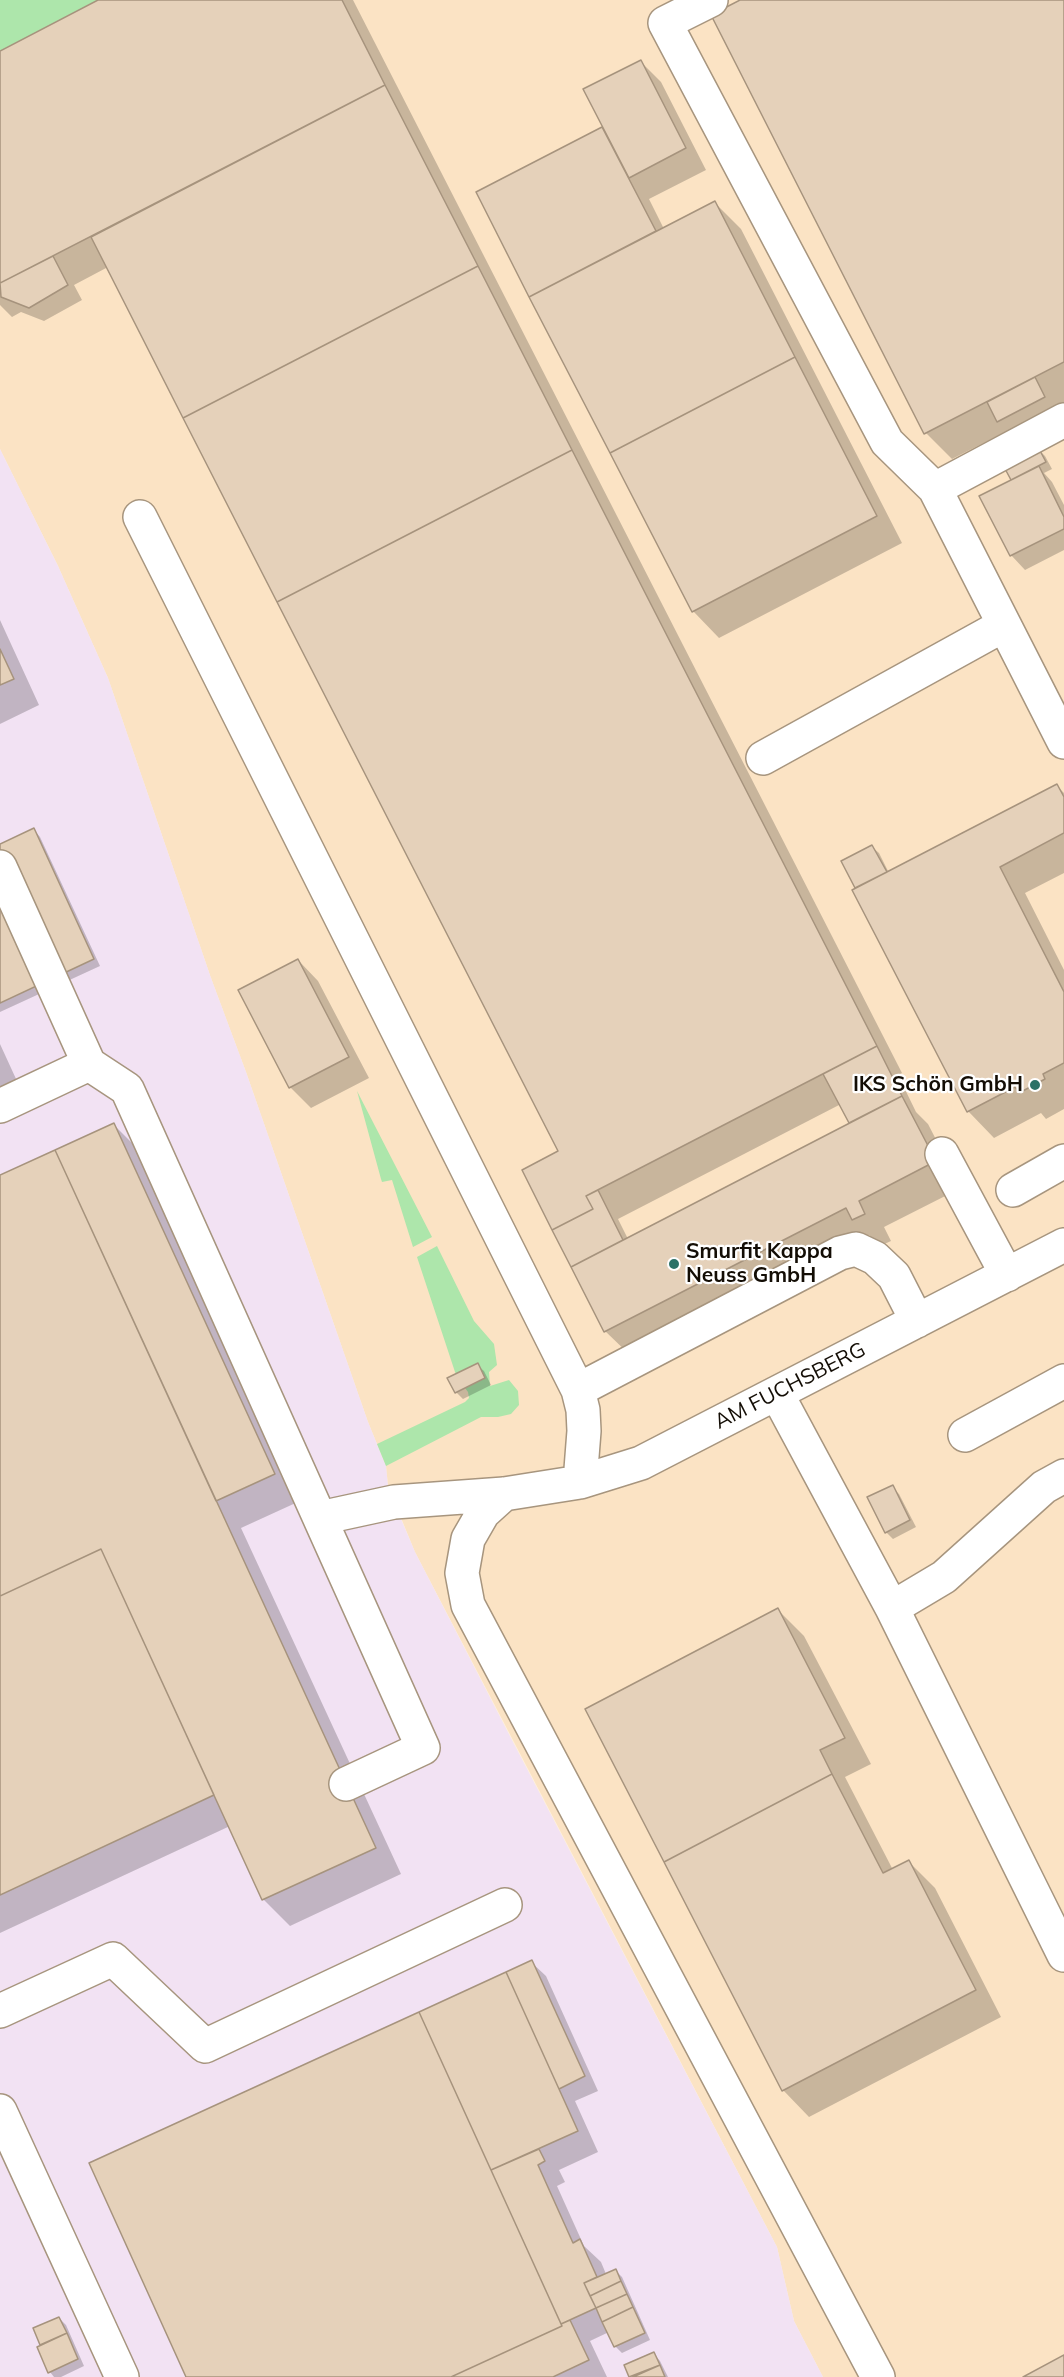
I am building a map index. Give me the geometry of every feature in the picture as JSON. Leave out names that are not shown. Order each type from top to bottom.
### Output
[{"type":"street","points":[[711,0],[665,23],[887,442],[935,489],[1064,742]]},
{"type":"street","points":[[935,489],[1064,420]]},
{"type":"street","points":[[140,517],[578,1390],[583,1410],[584,1431],[580,1482]]},
{"type":"street","points":[[763,758],[1004,625]]},
{"type":"street","points":[[0,867],[89,1064],[127,1089],[423,1748],[346,1784]]},
{"type":"street","points":[[0,1106],[89,1064]]},
{"type":"street","points":[[942,1154],[1007,1275]]},
{"type":"street","points":[[1013,1190],[1064,1161]]},
{"type":"street","name":"AM FUCHSBERG","points":[[320,1518],[394,1502],[504,1494],[580,1482],[641,1463],[1064,1245]]},
{"type":"street","points":[[578,1390],[840,1253],[856,1249],[875,1258],[894,1276],[917,1321]]},
{"type":"street","points":[[965,1435],[1064,1381]]},
{"type":"street","points":[[777,1394],[892,1608],[1064,1955]]},
{"type":"street","points":[[892,1608],[944,1577],[1044,1487],[1064,1476]]},
{"type":"street","points":[[504,1494],[483,1513],[468,1539],[462,1573],[468,1605],[878,2377]]},
{"type":"street","points":[[0,2011],[113,1959],[205,2046],[505,1905]]},
{"type":"street","points":[[0,2111],[122,2377]]},
{"type":"shaded area","points":[[0,0],[1064,0],[1064,2377],[823,2377],[794,2321],[777,2247],[415,1552],[388,1486],[386,1466],[368,1422],[211,978],[108,678],[58,566],[0,449]]},
{"type":"shaded area","points":[[0,449],[58,566],[108,678],[211,978],[368,1422],[386,1466],[388,1486],[415,1552],[777,2247],[794,2321],[823,2377],[0,2377]]},
{"type":"green space","points":[[0,0],[98,0],[0,51]]},
{"type":"green space","points":[[357,1091],[432,1237],[413,1247],[392,1180],[382,1182]]},
{"type":"green space","points":[[437,1246],[474,1321],[494,1344],[497,1365],[489,1372],[490,1386],[509,1380],[518,1391],[519,1405],[511,1414],[481,1417],[386,1466],[377,1444],[465,1402],[469,1398],[465,1388],[485,1378],[478,1363],[456,1374],[455,1372],[417,1257]]},
{"type":"building","points":[[98,0],[342,0],[385,85],[0,283],[0,51]]},
{"type":"building","points":[[740,0],[1064,0],[1064,362],[924,434],[711,15]]},
{"type":"building","points":[[641,60],[686,148],[629,178],[583,89]]},
{"type":"building","points":[[385,85],[478,266],[183,418],[91,237]]},
{"type":"building","points":[[602,127],[656,231],[529,297],[476,192]]},
{"type":"building","points":[[715,201],[795,357],[610,453],[529,297]]},
{"type":"building","points":[[53,256],[68,285],[29,308],[1,297],[0,283]]},
{"type":"building","points":[[478,266],[572,450],[277,602],[183,418]]},
{"type":"building","points":[[795,357],[877,516],[692,612],[610,453]]},
{"type":"building","points":[[1035,377],[1045,397],[997,422],[987,402]]},
{"type":"building","points":[[1038,447],[1046,462],[1011,480],[1003,465]]},
{"type":"building","points":[[572,450],[877,1046],[586,1196],[593,1209],[552,1230],[522,1170],[558,1151],[277,602]]},
{"type":"building","points":[[1039,466],[1064,517],[1064,529],[1010,556],[979,496]]},
{"type":"building","points":[[0,649],[14,679],[0,685]]},
{"type":"building","points":[[1057,784],[1064,797],[1064,833],[1000,867],[1064,992],[1064,1063],[1043,1074],[1045,1079],[1019,1093],[1015,1087],[967,1112],[852,890]]},
{"type":"building","points":[[34,828],[94,959],[0,1003],[0,844]]},
{"type":"building","points":[[872,845],[887,872],[855,888],[841,861]]},
{"type":"building","points":[[298,959],[349,1057],[289,1088],[238,990]]},
{"type":"building","points":[[877,1046],[902,1096],[849,1123],[823,1074]]},
{"type":"building","points":[[902,1096],[936,1161],[859,1201],[865,1214],[852,1220],[846,1208],[604,1332],[571,1267]]},
{"type":"building","points":[[114,1123],[275,1474],[216,1501],[55,1150]]},
{"type":"building","points":[[55,1150],[376,1848],[262,1900],[101,1549],[0,1596],[0,1175]]},
{"type":"building","points":[[598,1190],[623,1240],[571,1267],[552,1230],[593,1209],[586,1196]]},
{"type":"building","points":[[478,1363],[485,1378],[455,1393],[447,1378]]},
{"type":"building","points":[[893,1485],[910,1520],[885,1533],[867,1497]]},
{"type":"building","points":[[101,1549],[214,1795],[0,1895],[0,1596]]},
{"type":"building","points":[[778,1608],[845,1738],[820,1750],[832,1774],[664,1862],[585,1709]]},
{"type":"building","points":[[832,1774],[883,1873],[909,1860],[976,1990],[782,2091],[664,1862]]},
{"type":"building","points":[[532,1960],[585,2076],[559,2089],[506,1972]]},
{"type":"building","points":[[506,1972],[578,2131],[491,2170],[419,2012]]},
{"type":"building","points":[[419,2012],[562,2326],[451,2377],[186,2377],[89,2163]]},
{"type":"building","points":[[539,2149],[545,2161],[538,2165],[573,2243],[580,2239],[597,2277],[584,2283],[596,2308],[561,2324],[491,2170]]},
{"type":"building","points":[[616,2269],[621,2281],[590,2296],[584,2283]]},
{"type":"building","points":[[621,2281],[627,2294],[596,2308],[590,2296]]},
{"type":"building","points":[[627,2294],[633,2307],[602,2322],[596,2308]]},
{"type":"building","points":[[633,2307],[645,2333],[614,2347],[602,2322]]},
{"type":"building","points":[[59,2317],[67,2333],[40,2345],[33,2328]]},
{"type":"building","points":[[570,2320],[589,2360],[553,2377],[451,2377],[562,2326],[561,2324]]},
{"type":"building","points":[[67,2333],[78,2359],[48,2373],[37,2347]]},
{"type":"building","points":[[654,2352],[660,2365],[629,2377],[624,2365]]},
{"type":"building","points":[[1064,2355],[1064,2377],[1023,2377]]},
{"type":"building","points":[[660,2365],[665,2377],[633,2377]]},
{"type":"place","name":"IKS Schön GmbH","points":[[1035,1085]]},
{"type":"place","name":"Smurfit Kappa Neuss GmbH","points":[[674,1264]]}]
